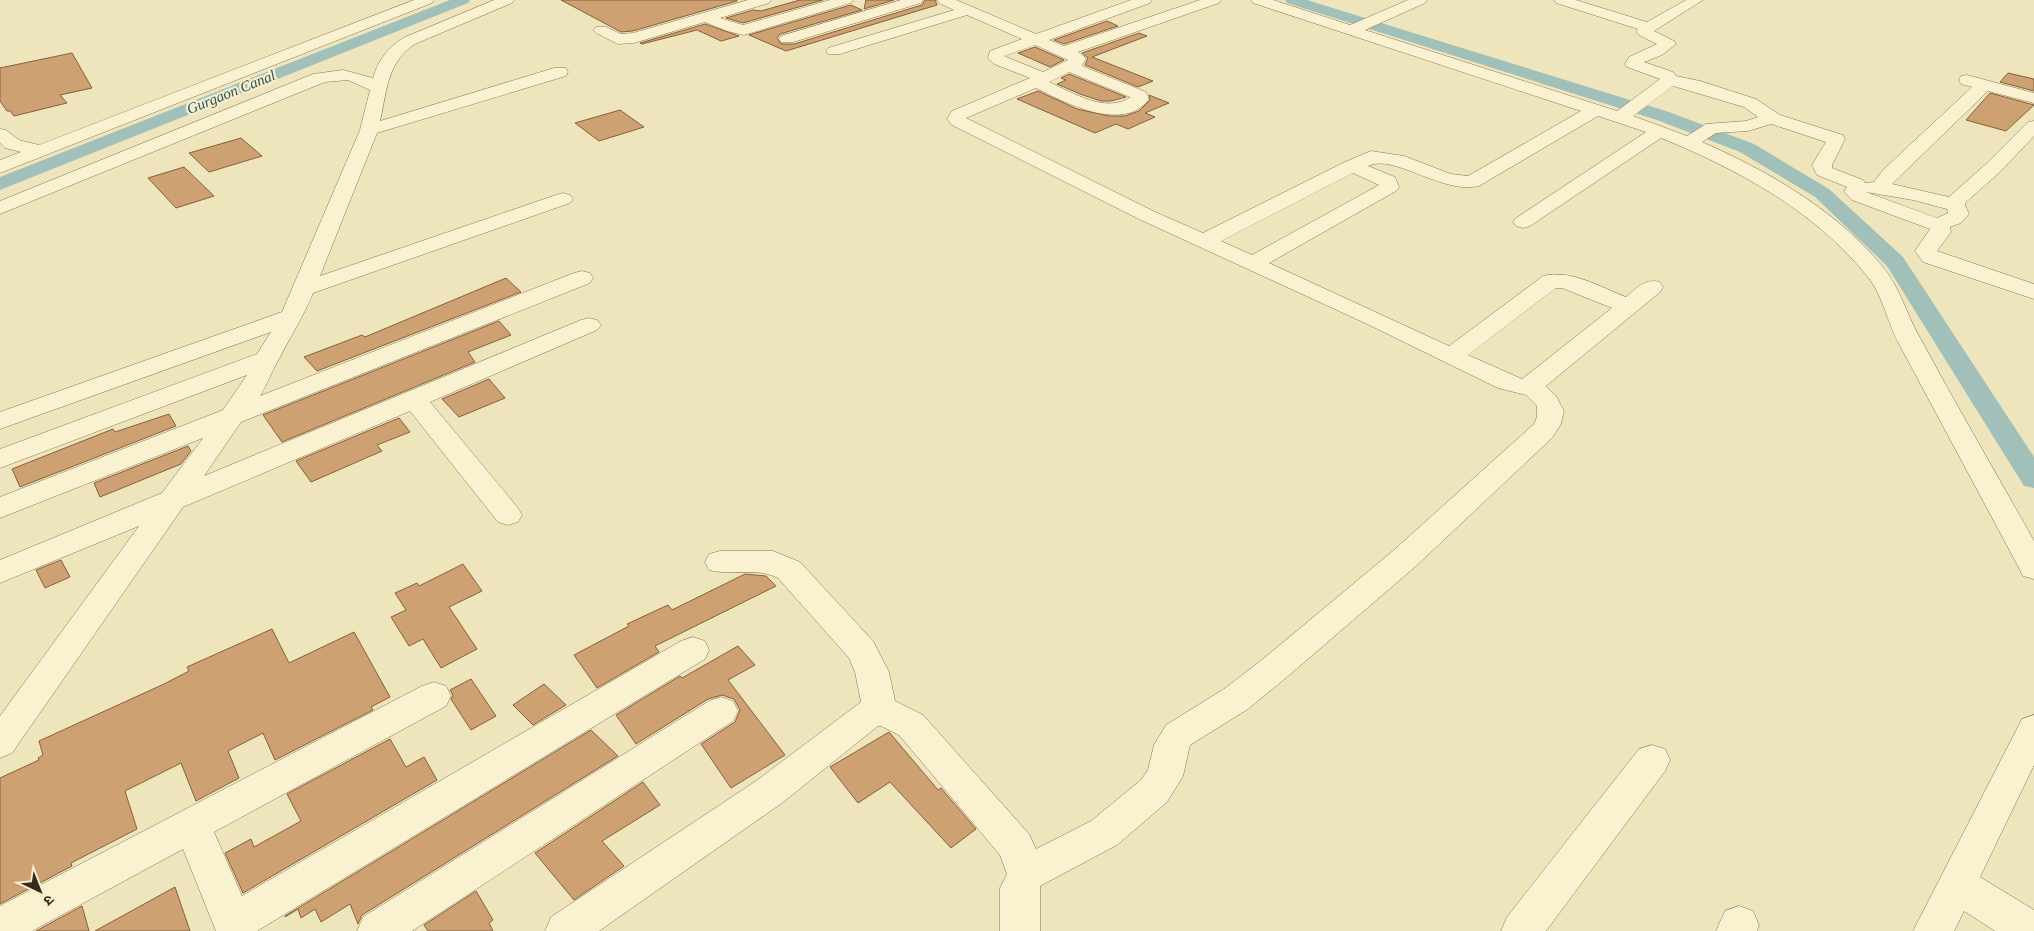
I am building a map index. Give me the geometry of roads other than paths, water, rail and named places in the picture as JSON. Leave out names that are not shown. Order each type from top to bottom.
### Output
[{"type":"street","points":[[0,167],[427,0]]},
{"type":"street","points":[[0,743],[256,382],[266,359],[292,316],[369,130],[385,65],[398,48],[427,33],[507,0]]},
{"type":"street","points":[[601,30],[618,39],[628,39],[764,0]]},
{"type":"street","points":[[706,17],[732,28],[744,30],[846,0]]},
{"type":"street","points":[[787,40],[916,0]]},
{"type":"street","points":[[944,0],[1036,38],[1066,58],[1140,96],[1140,99],[1118,110],[1102,110],[996,58],[996,54],[1036,38],[1145,0]]},
{"type":"street","points":[[1214,0],[1066,58],[1040,80],[961,113],[956,119],[964,125],[1148,216],[1254,263],[1507,383],[1523,388],[1530,386],[1652,287]]},
{"type":"street","points":[[1258,0],[1597,109],[1629,110],[1660,131],[1698,137],[1742,168],[1813,212],[1836,231],[1874,269],[1886,287],[1903,329],[2034,568]]},
{"type":"street","points":[[1351,30],[1420,0]]},
{"type":"street","points":[[1561,0],[1647,27]]},
{"type":"street","points":[[1696,0],[1647,27],[1644,32],[1668,44],[1656,52],[1635,60],[1633,64],[1667,76],[1670,80],[1694,85],[1750,103],[1773,118],[1836,139],[1822,168],[1827,173],[1856,184],[1914,194],[1955,205]]},
{"type":"street","points":[[834,50],[968,10]]},
{"type":"street","points":[[369,130],[560,72]]},
{"type":"street","points":[[0,208],[319,78],[335,74],[348,74],[379,87]]},
{"type":"street","points":[[1629,110],[1670,80]]},
{"type":"street","points":[[1879,188],[1976,82],[2034,98]]},
{"type":"street","points":[[1204,241],[1371,157],[1397,160],[1453,181],[1472,182],[1597,109]]},
{"type":"street","points":[[1698,137],[1719,127],[1748,126],[1773,118]]},
{"type":"street","points":[[1856,184],[1854,192],[1859,196],[1937,224],[1949,221],[1958,214],[1955,205],[1957,200],[1993,168],[2034,126]]},
{"type":"street","points":[[1523,222],[1660,131]]},
{"type":"street","points":[[0,134],[12,144],[38,152]]},
{"type":"street","points":[[1254,263],[1389,187],[1388,181],[1352,166]]},
{"type":"street","points":[[303,289],[563,199]]},
{"type":"street","points":[[1937,224],[1940,232],[1926,251],[1931,258],[2034,292]]},
{"type":"street","points":[[0,508],[582,278]]},
{"type":"street","points":[[1451,356],[1551,281],[1565,281],[1628,306]]},
{"type":"street","points":[[0,421],[292,316]]},
{"type":"street","points":[[0,572],[415,400],[589,325]]},
{"type":"street","points":[[0,459],[266,359]]},
{"type":"street","points":[[1020,931],[1020,888],[1026,874],[1104,833],[1161,783],[1165,776],[1172,745],[1178,735],[1236,699],[1269,673],[1405,558],[1543,432],[1553,413],[1551,406],[1544,396],[1530,386]]},
{"type":"street","points":[[415,400],[508,515]]},
{"type":"street","points":[[720,562],[773,562],[789,570],[860,650],[872,672],[880,711]]},
{"type":"street","points":[[192,826],[235,927],[693,650]]},
{"type":"street","points":[[0,928],[434,696]]},
{"type":"street","points":[[377,931],[721,711]]},
{"type":"street","points":[[565,931],[769,792],[870,713],[880,711],[891,712],[911,724],[1016,846],[1026,874]]},
{"type":"street","points":[[1934,931],[2034,729]]},
{"type":"street","points":[[1521,931],[1652,760]]},
{"type":"street","points":[[1956,884],[2031,931]]},
{"type":"waterway","name":"Gurgaon Canal","points":[[0,184],[463,0]]},
{"type":"waterway","points":[[1292,0],[1663,116],[1747,148],[1822,193],[1895,262],[2034,479]]}]
